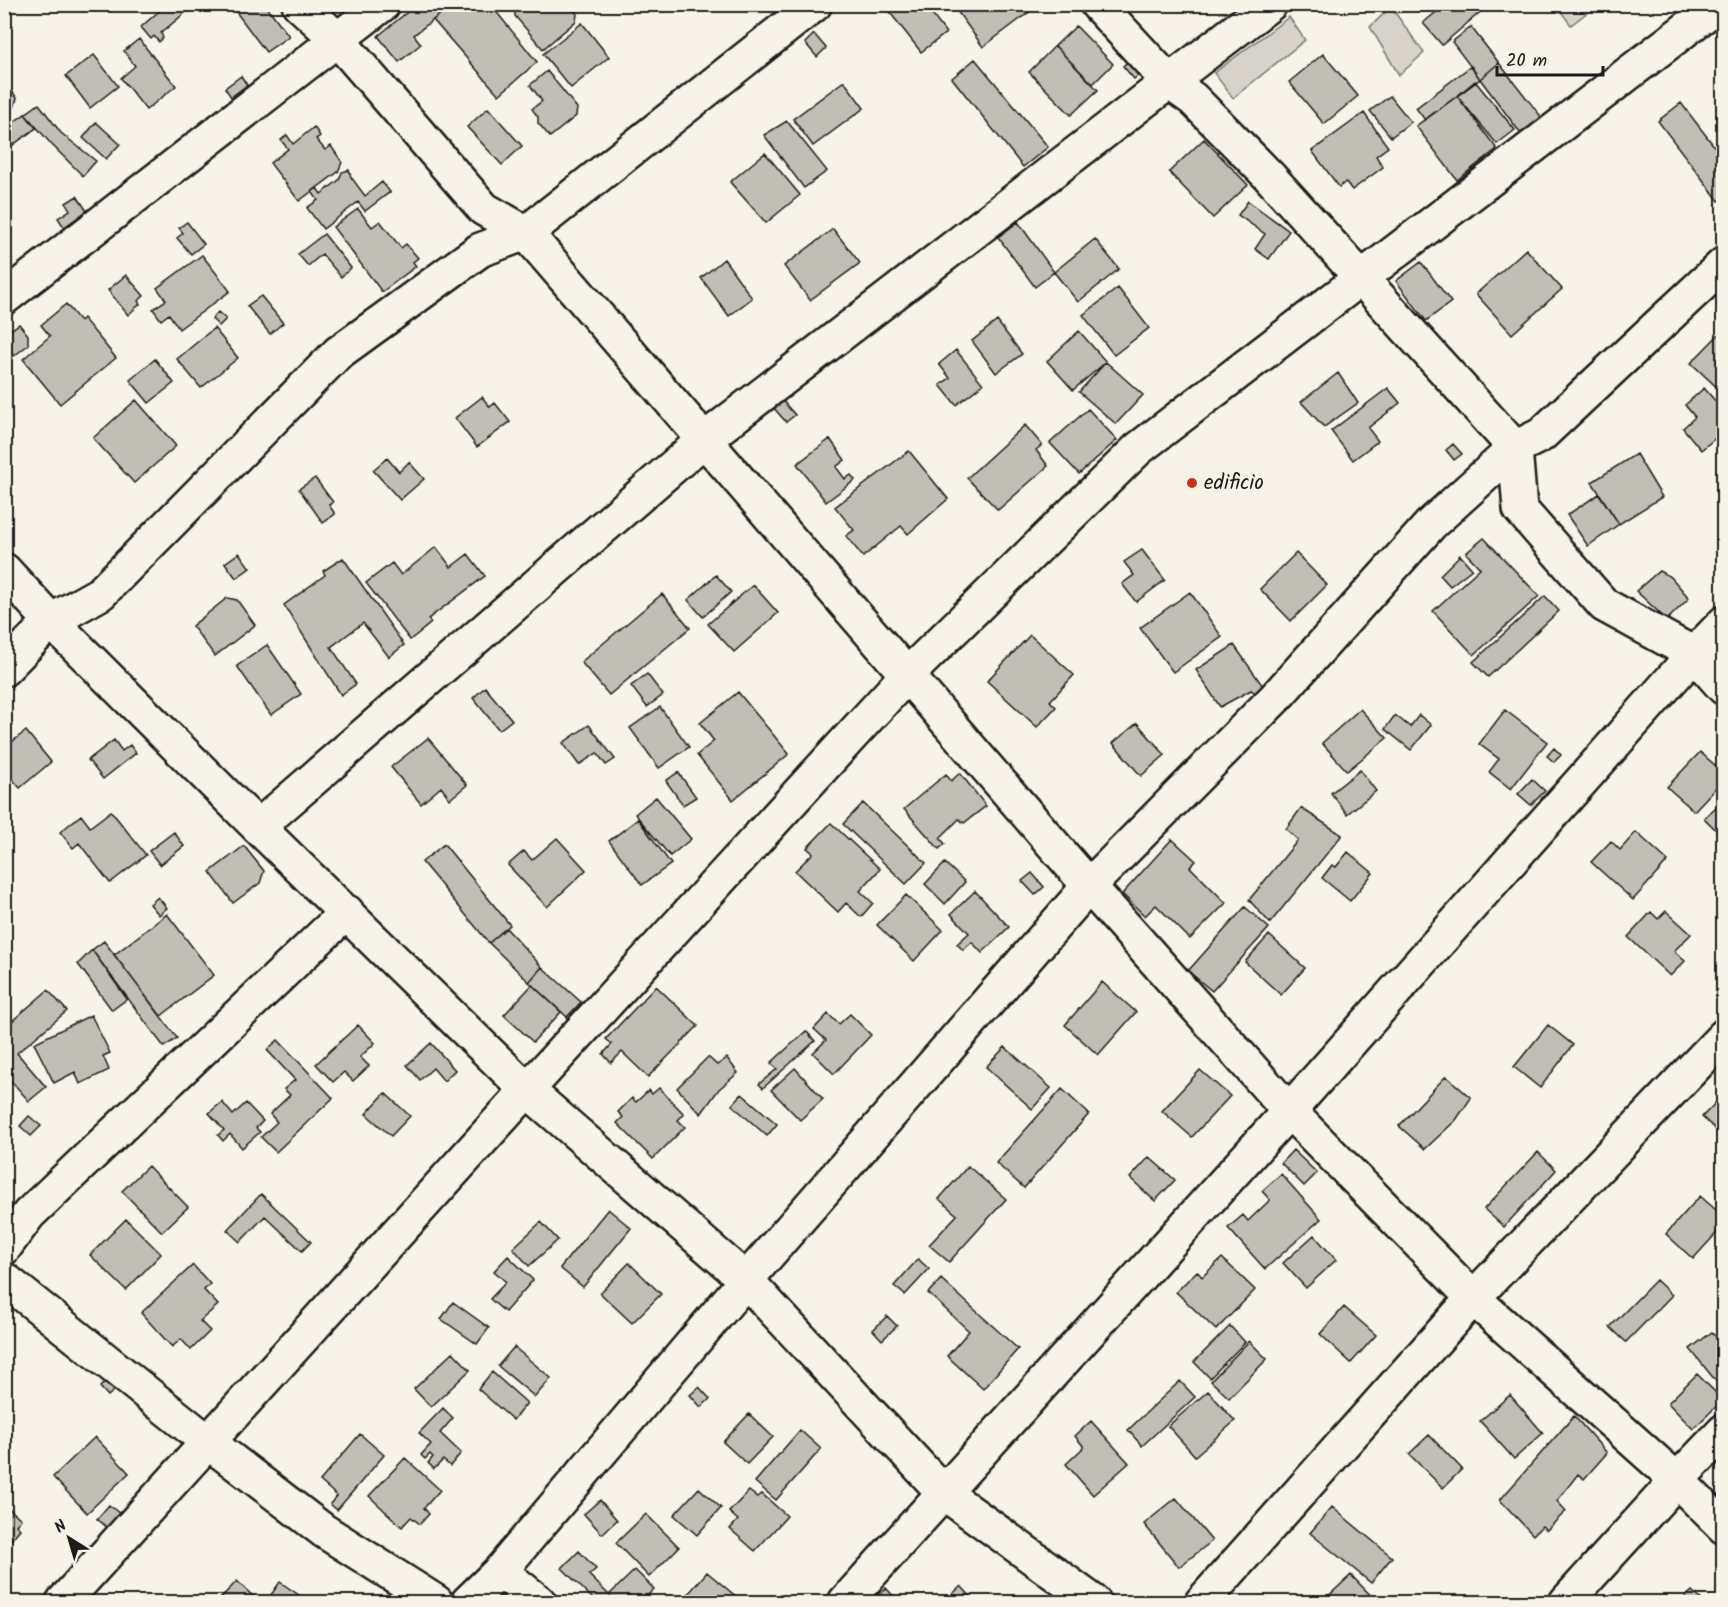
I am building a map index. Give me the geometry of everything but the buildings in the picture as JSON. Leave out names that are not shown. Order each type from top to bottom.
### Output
[{"type":"street","points":[[299,4],[337,39],[484,208],[526,233],[1089,886],[1289,1111],[1473,1298],[1677,1480],[1724,1527]]},
{"type":"street","points":[[4,298],[383,4]]},
{"type":"street","points":[[4,669],[51,621],[101,593],[338,353],[480,250],[526,233],[815,4]]},
{"type":"street","points":[[1097,4],[1169,82],[1194,99],[1235,141],[1515,448],[1520,509],[1604,606],[1694,654],[1724,688]]},
{"type":"street","points":[[258,827],[705,439],[1270,4]]},
{"type":"street","points":[[63,1602],[907,675],[1138,448],[1719,4]]},
{"type":"street","points":[[468,1602],[500,1571],[746,1280],[1089,886],[1276,697],[1431,524],[1515,448],[1541,435],[1724,264]]},
{"type":"street","points":[[4,570],[51,621],[258,827],[527,1090],[746,1280],[944,1492],[1094,1602]]},
{"type":"street","points":[[845,1602],[1289,1111],[1724,623]]},
{"type":"street","points":[[4,1248],[29,1215],[347,912]]},
{"type":"street","points":[[1202,1602],[1473,1298],[1724,1036]]},
{"type":"street","points":[[4,1279],[208,1442],[324,1531],[436,1602]]},
{"type":"street","points":[[1566,1602],[1724,1431]]},
{"type":"street","points":[[500,1571],[539,1602]]},
{"type":"shaded area","points":[[1556,5],[1597,5],[1571,25]]},
{"type":"shaded area","points":[[1391,7],[1424,53],[1399,75],[1370,27]]},
{"type":"shaded area","points":[[1289,17],[1305,40],[1233,98],[1214,73]]},
{"type":"place","name":"edificio","points":[[1192,483]]}]
